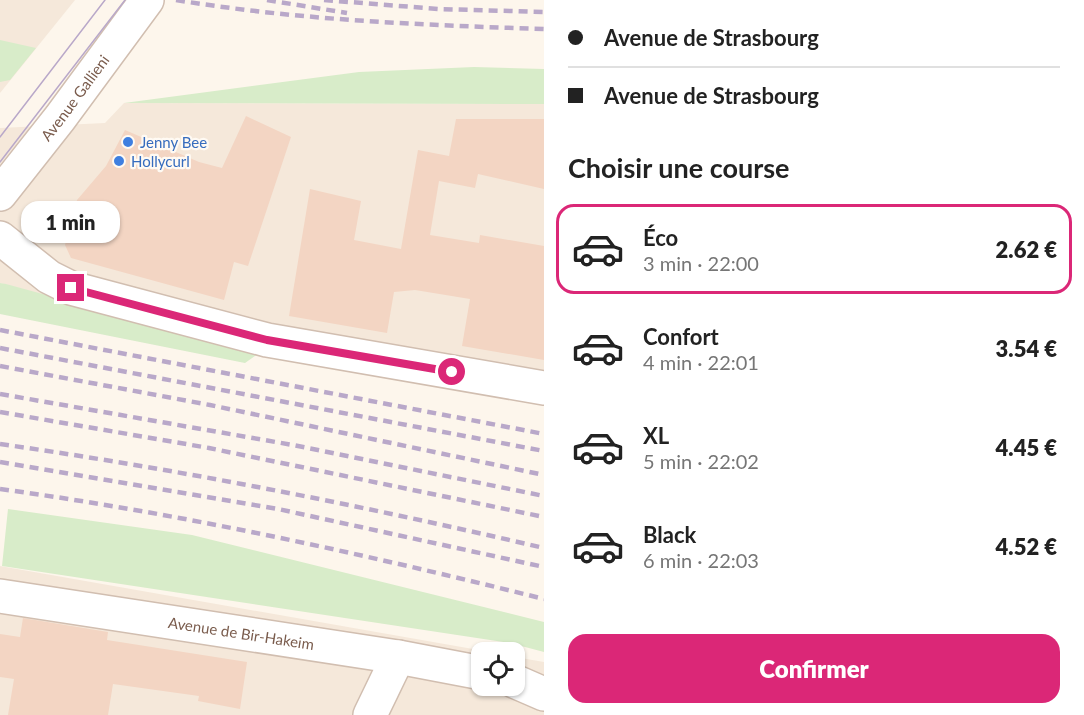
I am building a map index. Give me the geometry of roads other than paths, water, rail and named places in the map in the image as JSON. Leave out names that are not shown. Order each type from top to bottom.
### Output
[{"type":"street","name":"Avenue Gallieni","points":[[0,194],[60,118],[147,0]]},
{"type":"street","points":[[0,238],[49,277],[71,288],[267,340],[544,388]]},
{"type":"street","name":"Avenue de Bir-Hakeim","points":[[0,596],[398,657],[471,672]]},
{"type":"street","points":[[370,715],[398,657]]},
{"type":"street","points":[[525,686],[544,694]]},
{"type":"tram line","points":[[0,137],[105,0]]},
{"type":"tram line","points":[[0,162],[125,0]]},
{"type":"railway","points":[[176,0],[313,17],[544,29]]},
{"type":"railway","points":[[267,0],[347,13]]},
{"type":"railway","points":[[324,0],[438,9],[544,12]]},
{"type":"railway","points":[[0,330],[544,434]]},
{"type":"railway","points":[[0,348],[544,451]]},
{"type":"railway","points":[[0,366],[210,405],[544,475]]},
{"type":"railway","points":[[0,394],[293,445],[544,496]]},
{"type":"railway","points":[[0,412],[209,448],[544,517]]},
{"type":"railway","points":[[0,444],[137,465],[273,490],[544,548]]},
{"type":"railway","points":[[0,462],[278,509],[544,567]]},
{"type":"railway","points":[[0,489],[137,510],[274,536],[544,599]]},
{"type":"place","name":"Jenny Bee","points":[[128,142]]},
{"type":"place","name":"Hollycurl","points":[[119,161]]}]
